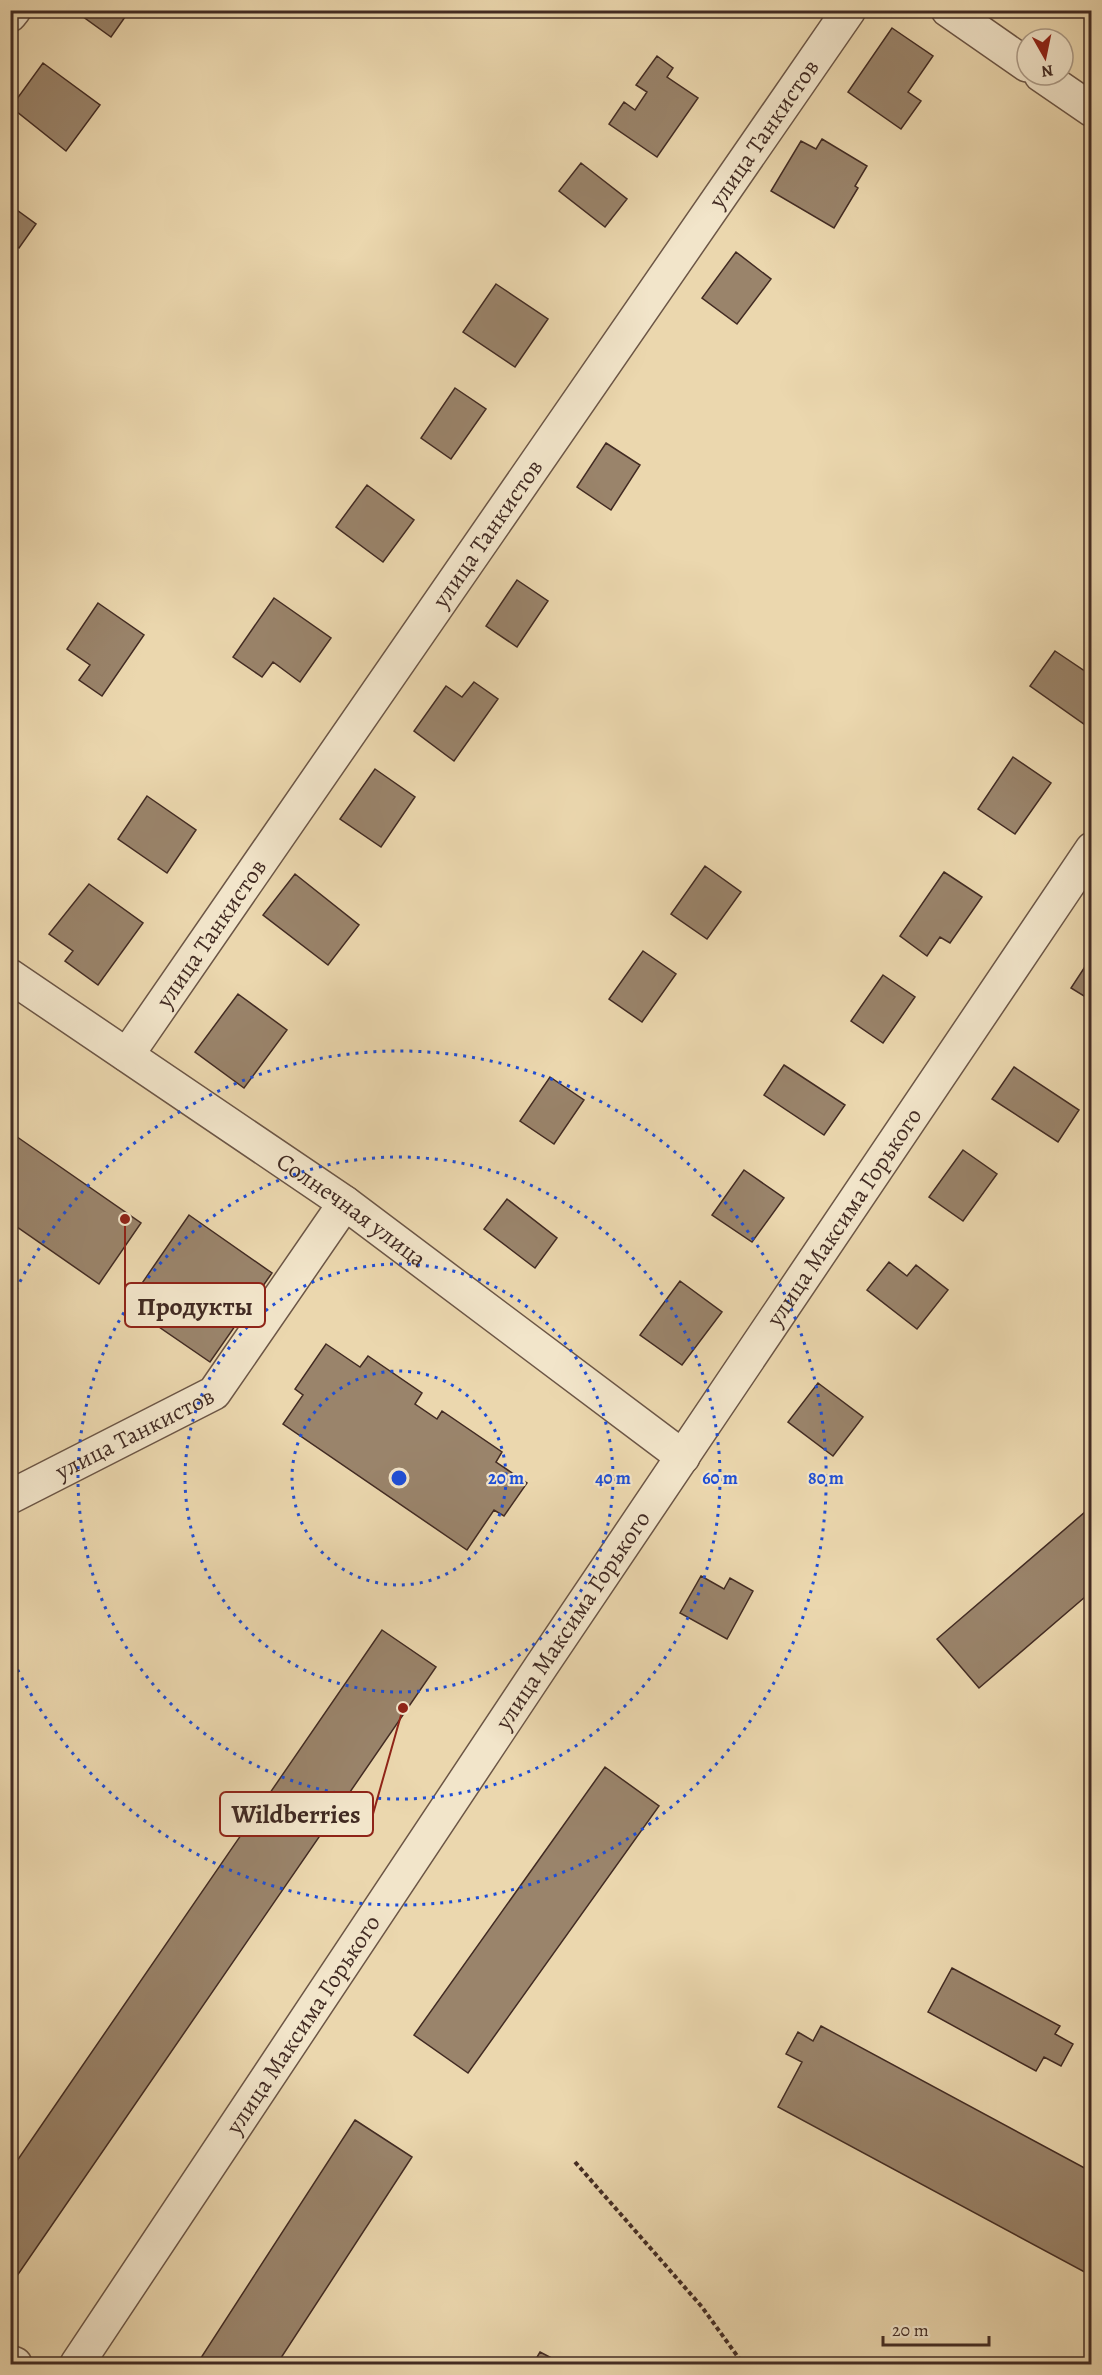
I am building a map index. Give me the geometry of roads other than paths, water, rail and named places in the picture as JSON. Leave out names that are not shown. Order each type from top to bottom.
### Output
[{"type":"street","points":[[10,15],[14,10]]},
{"type":"street","name":"улица Танкистов","points":[[127,1055],[849,10]]},
{"type":"street","points":[[948,10],[1015,57]]},
{"type":"street","points":[[1058,87],[1092,110]]},
{"type":"street","name":"улица Максима Горького","points":[[77,2364],[542,1665],[1092,849]]},
{"type":"street","name":"Солнечная улица","points":[[10,976],[345,1203],[683,1457]]},
{"type":"street","name":"улица Танкистов","points":[[10,1497],[214,1393],[345,1203]]},
{"type":"street","points":[[10,2362],[15,2364]]},
{"type":"place","name":"Продукты","points":[[125,1219]]},
{"type":"place","name":"Wildberries","points":[[403,1708]]}]
